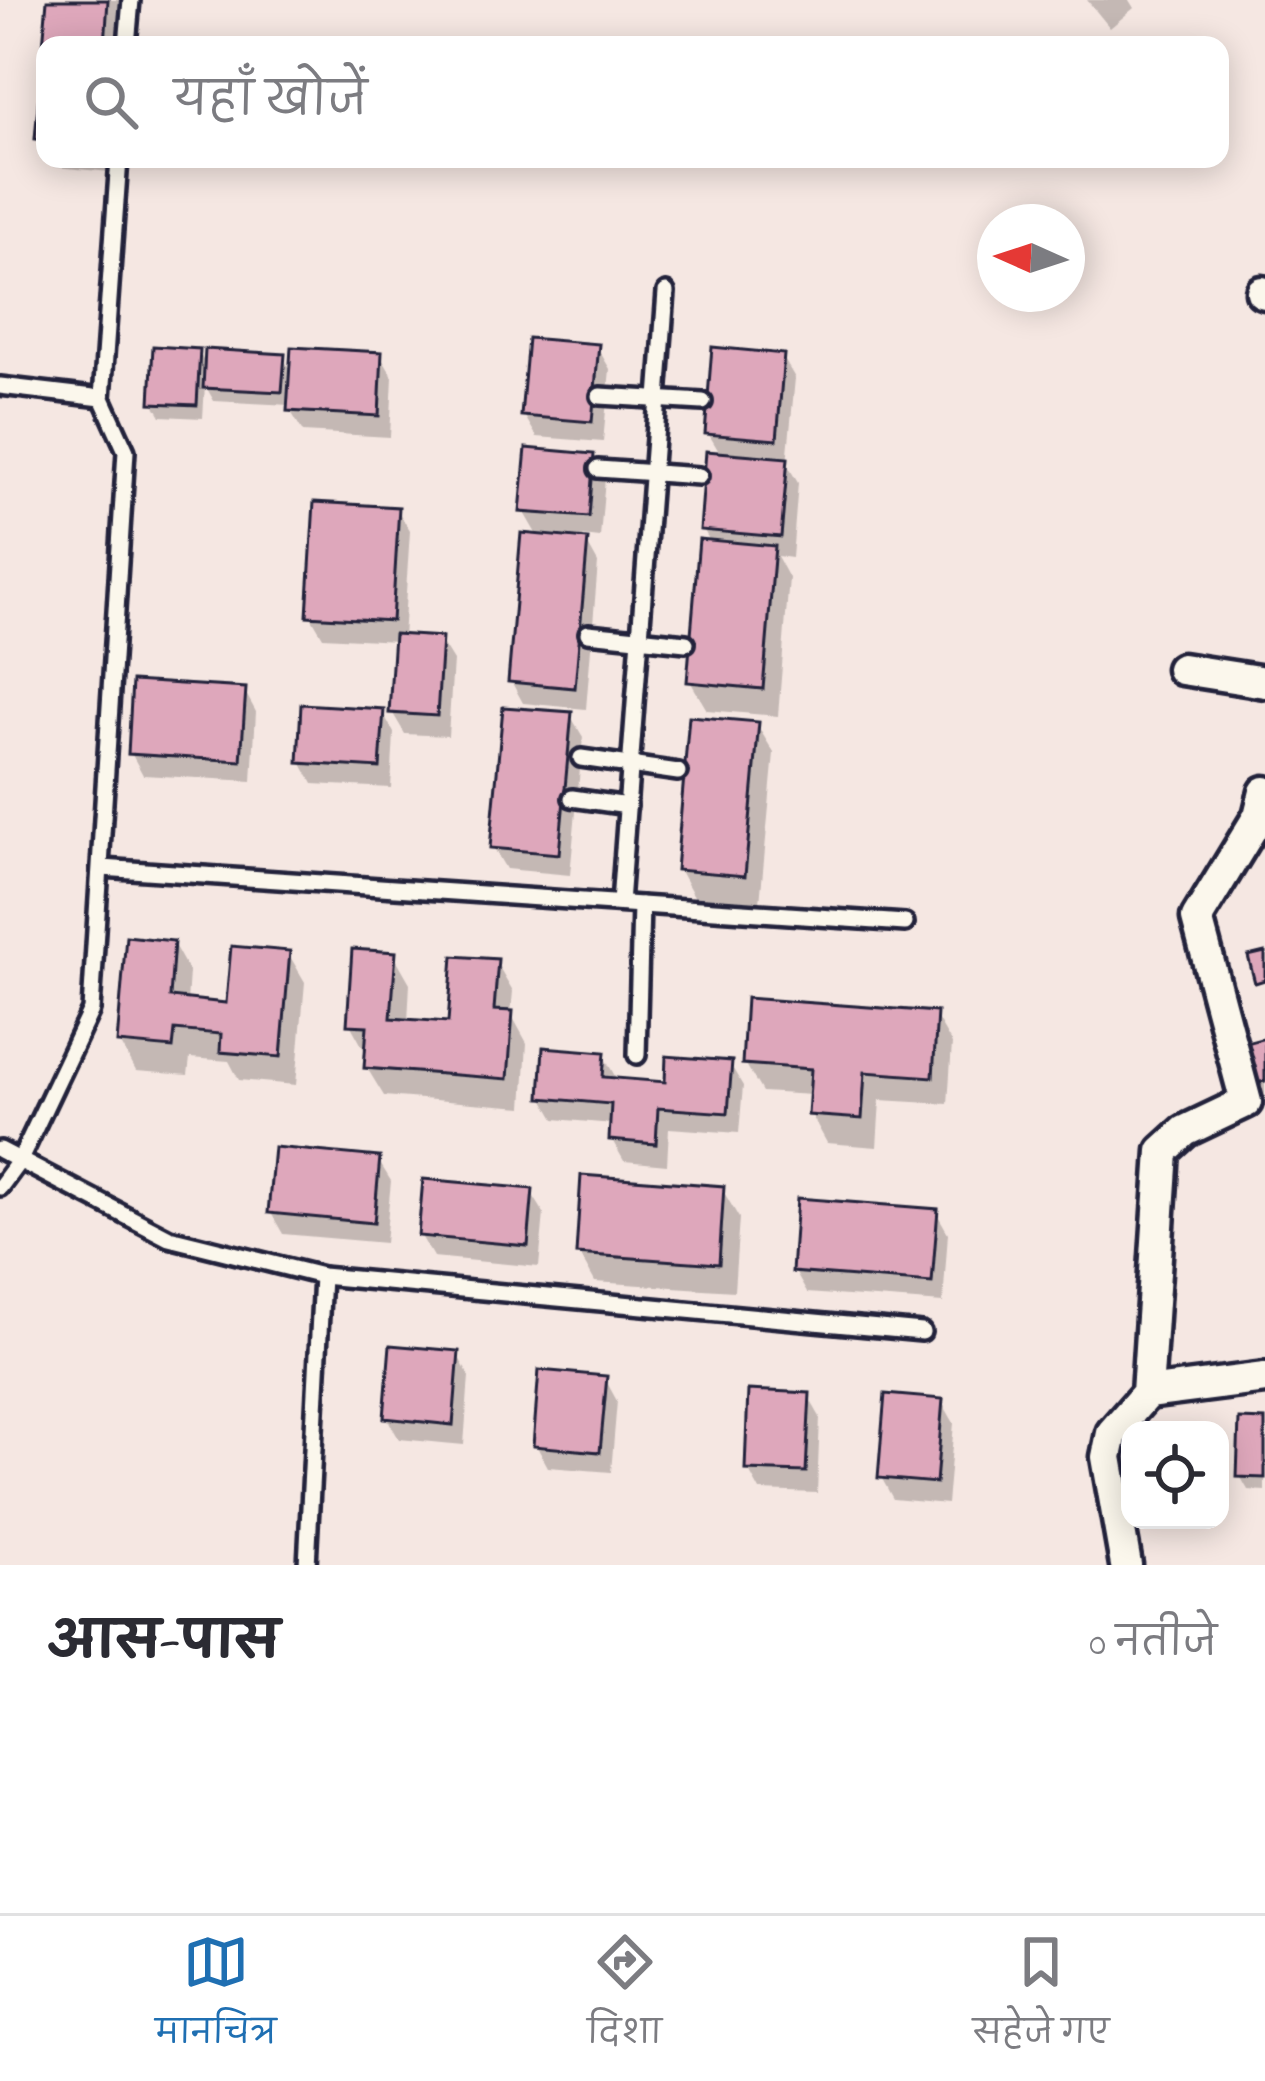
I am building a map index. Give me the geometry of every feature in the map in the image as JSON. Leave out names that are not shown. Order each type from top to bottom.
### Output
[{"type":"street","points":[[1182,669],[1265,682]]},
{"type":"street","points":[[1126,1565],[1107,1457],[1112,1432],[1147,1393],[1162,1151],[1185,1131],[1246,1102],[1198,918],[1259,816],[1265,792]]},
{"type":"street","points":[[1147,1393],[1265,1378]]},
{"type":"lane","points":[[128,36],[130,0]]},
{"type":"lane","points":[[0,1186],[20,1160],[92,1010],[126,451],[102,398],[118,168]]},
{"type":"lane","points":[[620,903],[666,292]]},
{"type":"lane","points":[[0,386],[102,398]]},
{"type":"lane","points":[[600,396],[703,402]]},
{"type":"lane","points":[[598,470],[699,476]]},
{"type":"lane","points":[[588,633],[686,643]]},
{"type":"lane","points":[[581,758],[677,772]]},
{"type":"lane","points":[[572,798],[628,806]]},
{"type":"lane","points":[[102,868],[905,923]]},
{"type":"lane","points":[[637,1055],[641,904]]},
{"type":"lane","points":[[0,1150],[169,1238],[322,1276],[922,1332]]},
{"type":"lane","points":[[307,1565],[322,1276]]},
{"type":"building","points":[[47,0],[108,0],[106,36],[44,36]]},
{"type":"building","points":[[528,338],[599,344],[592,422],[521,416]]},
{"type":"building","points":[[153,346],[200,349],[197,405],[150,403]]},
{"type":"building","points":[[291,347],[382,352],[379,416],[287,411]]},
{"type":"building","points":[[712,347],[784,354],[777,440],[705,434]]},
{"type":"building","points":[[205,349],[285,354],[282,392],[203,388]]},
{"type":"building","points":[[526,448],[594,454],[589,517],[520,512]]},
{"type":"building","points":[[706,451],[788,458],[781,537],[700,530]]},
{"type":"building","points":[[314,502],[399,507],[392,621],[307,616]]},
{"type":"building","points":[[521,533],[588,539],[575,688],[508,682]]},
{"type":"building","points":[[699,539],[775,546],[763,689],[687,682]]},
{"type":"building","points":[[394,634],[442,637],[437,716],[389,713]]},
{"type":"building","points":[[132,681],[246,688],[241,761],[128,754]]},
{"type":"building","points":[[301,704],[384,709],[380,768],[298,763]]},
{"type":"building","points":[[503,707],[572,712],[559,854],[490,848]]},
{"type":"building","points":[[689,716],[759,722],[745,876],[676,870]]},
{"type":"building","points":[[126,936],[174,941],[170,997],[226,1003],[231,946],[290,951],[281,1057],[220,1052],[221,1034],[175,1030],[173,1048],[117,1043]]},
{"type":"building","points":[[352,949],[396,952],[391,1018],[448,1022],[453,956],[498,959],[494,1010],[513,1011],[508,1079],[364,1068],[367,1026],[347,1025]]},
{"type":"building","points":[[1265,952],[1265,980],[1255,983],[1248,956]]},
{"type":"building","points":[[746,998],[937,1012],[933,1077],[865,1072],[862,1119],[808,1115],[811,1069],[742,1064]]},
{"type":"building","points":[[1265,1038],[1265,1081],[1245,1086],[1235,1046]]},
{"type":"building","points":[[543,1047],[605,1052],[603,1077],[665,1082],[666,1056],[732,1061],[728,1113],[658,1108],[656,1144],[609,1140],[611,1104],[540,1098]]},
{"type":"building","points":[[274,1147],[380,1157],[374,1223],[268,1213]]},
{"type":"building","points":[[581,1175],[724,1186],[719,1264],[576,1254]]},
{"type":"building","points":[[423,1179],[533,1189],[528,1246],[418,1236]]},
{"type":"building","points":[[797,1198],[938,1209],[932,1283],[792,1272]]},
{"type":"building","points":[[390,1345],[459,1351],[453,1425],[384,1418]]},
{"type":"building","points":[[539,1370],[607,1376],[600,1452],[533,1446]]},
{"type":"building","points":[[748,1390],[810,1393],[806,1472],[745,1470]]},
{"type":"building","points":[[885,1394],[943,1399],[936,1483],[878,1478]]},
{"type":"building","points":[[1239,1419],[1265,1420],[1265,1478],[1237,1477]]}]
